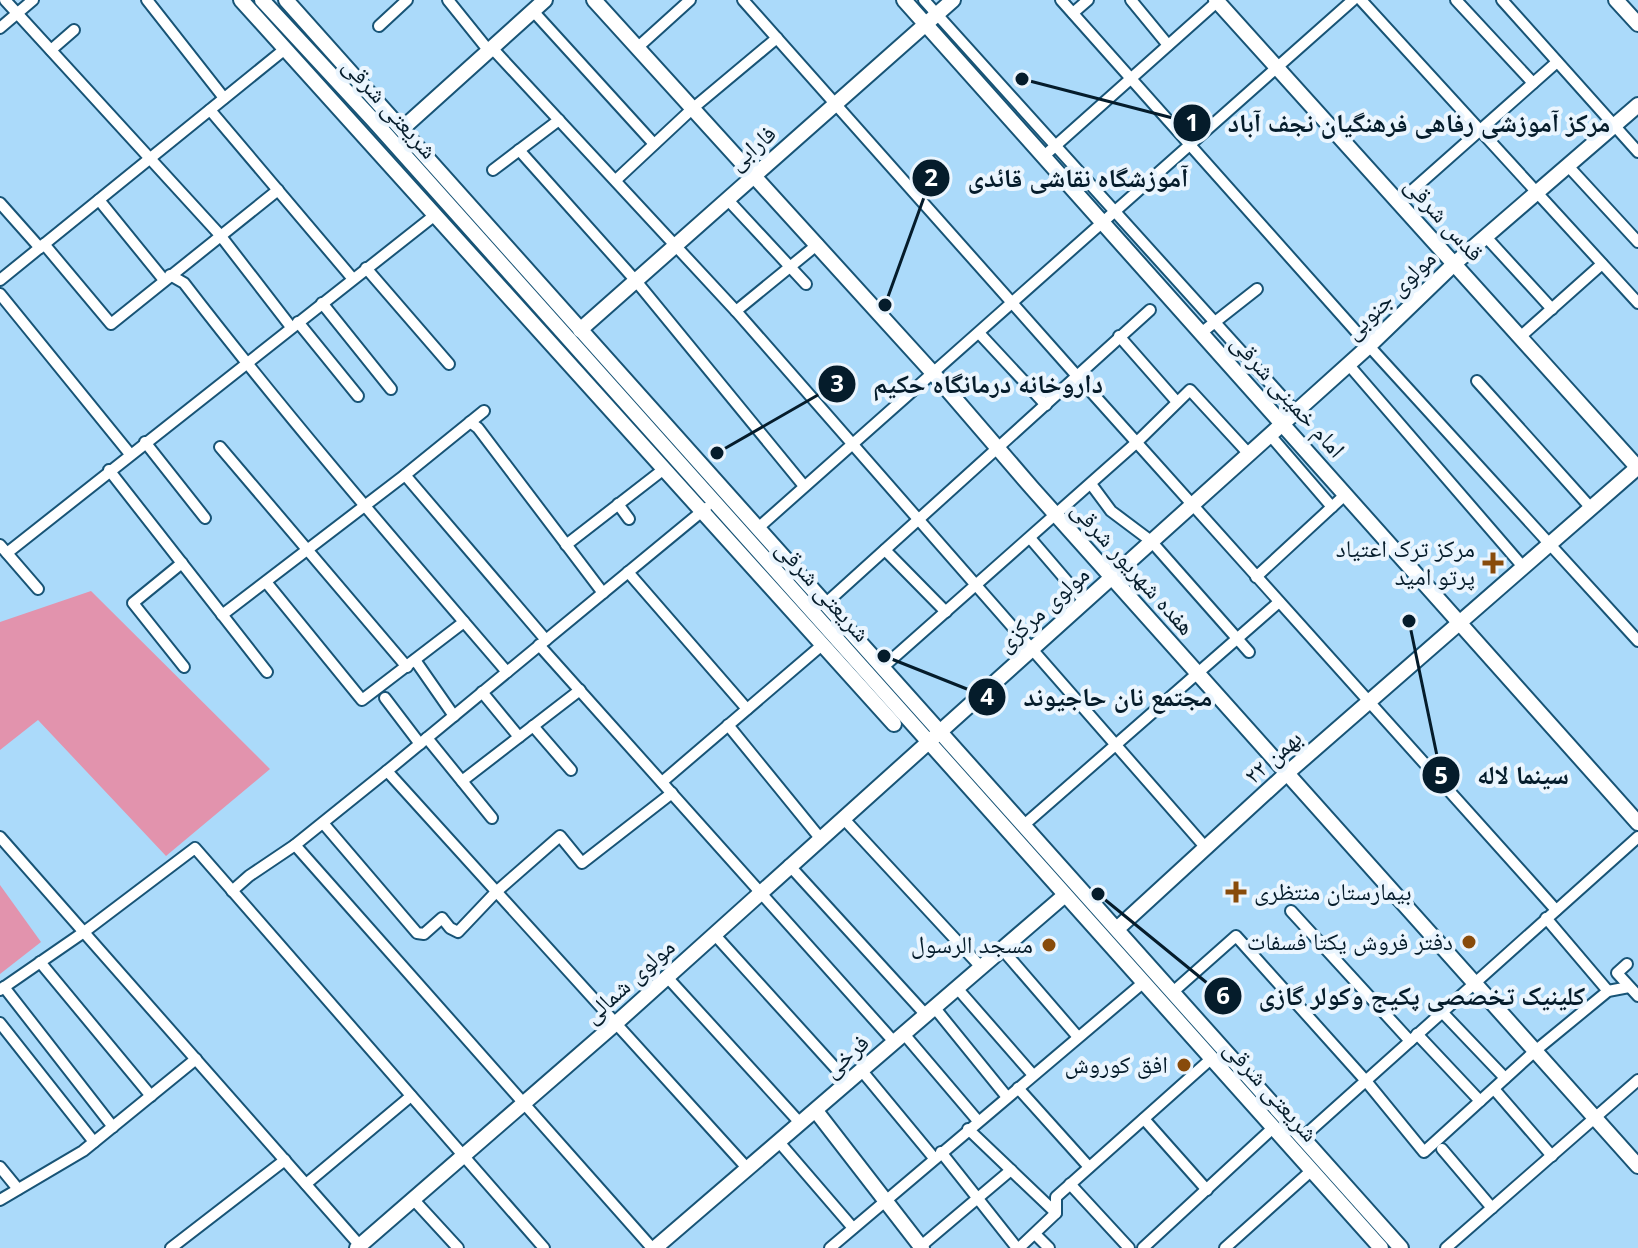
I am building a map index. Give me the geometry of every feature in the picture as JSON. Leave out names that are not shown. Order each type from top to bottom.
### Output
[{"type":"street","points":[[5,0],[220,235],[358,396]]},
{"type":"street","points":[[0,28],[33,0]]},
{"type":"street","points":[[147,0],[224,98]]},
{"type":"street","name":"شریعتی شرقی","points":[[241,0],[664,469],[707,506],[822,645],[889,699],[897,718],[928,743],[1381,1248]]},
{"type":"street","name":"شریعتی شرقی","points":[[262,0],[374,121],[707,506],[855,671]]},
{"type":"street","name":"شریعتی شرقی","points":[[286,0],[1401,1248]]},
{"type":"street","points":[[448,0],[736,311],[1206,848]]},
{"type":"street","points":[[403,128],[545,0]]},
{"type":"street","name":"هفده شهریور شرقی","points":[[594,0],[818,244],[1196,673],[1638,1166]]},
{"type":"street","points":[[637,48],[690,0]]},
{"type":"street","points":[[743,0],[1556,910]]},
{"type":"street","name":"امام خمینی شرقی","points":[[904,0],[931,20],[1109,218],[1201,333],[1638,823]]},
{"type":"street","points":[[924,0],[931,20]]},
{"type":"street","name":"فارابی","points":[[580,330],[953,0]]},
{"type":"street","points":[[1061,0],[1369,346],[1638,641]]},
{"type":"street","points":[[1073,13],[1088,0]]},
{"type":"street","points":[[1131,0],[1168,45]]},
{"type":"street","points":[[1049,152],[1218,0]]},
{"type":"street","name":"قدس شرقی","points":[[1218,0],[1638,467]]},
{"type":"street","points":[[758,528],[1353,0]]},
{"type":"street","points":[[1361,0],[1638,303]]},
{"type":"street","points":[[1456,0],[1533,83]]},
{"type":"street","points":[[1502,0],[1638,152]]},
{"type":"street","points":[[1616,0],[1638,24]]},
{"type":"street","points":[[379,26],[399,3]]},
{"type":"street","points":[[533,11],[654,144]]},
{"type":"street","points":[[51,50],[74,30]]},
{"type":"street","points":[[616,180],[692,109],[777,38]]},
{"type":"street","points":[[0,280],[285,49]]},
{"type":"street","points":[[1399,202],[1557,62]]},
{"type":"street","name":"مولوی جنوبی","points":[[1282,423],[1369,346],[1454,264],[1638,105]]},
{"type":"street","points":[[210,110],[353,279]]},
{"type":"street","points":[[348,119],[374,121],[376,150]]},
{"type":"street","points":[[493,170],[559,120]]},
{"type":"street","points":[[519,150],[636,281],[804,486]]},
{"type":"street","points":[[1568,166],[1638,242]]},
{"type":"street","points":[[0,203],[111,324],[278,190]]},
{"type":"street","points":[[99,200],[167,278],[184,283],[364,507],[507,672]]},
{"type":"street","points":[[728,200],[806,284]]},
{"type":"street","points":[[38,589],[3,549],[130,454],[435,215]]},
{"type":"street","points":[[1109,218],[1215,322],[1295,411]]},
{"type":"street","points":[[1486,237],[1552,309]]},
{"type":"street","points":[[736,311],[818,244]]},
{"type":"street","points":[[1520,337],[1602,264]]},
{"type":"street","points":[[366,268],[449,364]]},
{"type":"street","points":[[1201,333],[1257,289]]},
{"type":"street","points":[[0,294],[130,454]]},
{"type":"street","points":[[322,303],[391,389]]},
{"type":"street","points":[[825,604],[1150,310]]},
{"type":"street","points":[[979,333],[1046,405]]},
{"type":"street","points":[[1119,336],[1177,402]]},
{"type":"street","points":[[1348,364],[1524,568]]},
{"type":"street","points":[[1477,381],[1591,508]]},
{"type":"street","points":[[882,668],[1091,484],[1190,390],[1248,453]]},
{"type":"street","points":[[222,615],[484,411]]},
{"type":"street","points":[[470,422],[478,428],[603,593]]},
{"type":"street","name":"مولوی مرکزی","points":[[928,743],[1282,423]]},
{"type":"street","points":[[1269,434],[1332,507]]},
{"type":"street","points":[[145,442],[205,518]]},
{"type":"street","points":[[220,447],[454,716]]},
{"type":"street","name":"۲۲ بهمن","points":[[1118,928],[1286,774],[1638,467]]},
{"type":"street","points":[[566,545],[664,469]]},
{"type":"street","points":[[109,470],[267,672]]},
{"type":"street","points":[[405,475],[580,690],[760,892],[978,1121]]},
{"type":"street","points":[[1091,484],[1111,511],[1151,541],[1249,652]]},
{"type":"street","points":[[1256,577],[1346,494]]},
{"type":"street","points":[[618,504],[629,519]]},
{"type":"street","points":[[232,891],[323,823],[707,506]]},
{"type":"street","points":[[1030,538],[1084,601]]},
{"type":"street","points":[[885,550],[946,612]]},
{"type":"street","points":[[182,563],[133,603],[184,667]]},
{"type":"street","points":[[628,572],[747,709]]},
{"type":"street","points":[[266,582],[362,700],[464,622]]},
{"type":"street","points":[[1024,825],[1279,602]]},
{"type":"street","points":[[662,782],[822,645]]},
{"type":"street","points":[[855,671],[909,735],[911,746],[907,762]]},
{"type":"street","points":[[889,699],[895,698],[901,688]]},
{"type":"street","points":[[462,781],[580,690]]},
{"type":"street","points":[[482,692],[519,737]]},
{"type":"street","points":[[385,698],[492,818]]},
{"type":"street","points":[[728,725],[820,838]]},
{"type":"street","points":[[533,726],[571,770]]},
{"type":"street","name":"مولوی شمالی","points":[[359,1247],[615,1024],[928,743]]},
{"type":"street","points":[[387,771],[747,1168]]},
{"type":"street","points":[[977,797],[980,789],[990,787]]},
{"type":"street","points":[[323,823],[417,933],[424,934],[442,918],[458,932],[496,892],[560,836],[582,863],[672,793]]},
{"type":"street","points":[[843,818],[981,967]]},
{"type":"street","points":[[0,837],[359,1247]]},
{"type":"street","points":[[1303,1137],[1638,837]]},
{"type":"street","points":[[295,845],[653,1248]]},
{"type":"street","points":[[113,1127],[2,988],[84,932],[195,848],[544,1248]]},
{"type":"street","points":[[789,865],[930,1011],[1007,1097]]},
{"type":"street","name":"فرخی","points":[[653,1248],[1065,895]]},
{"type":"street","points":[[1291,911],[1480,1101]]},
{"type":"street","points":[[1546,918],[1608,991]]},
{"type":"street","points":[[714,934],[849,1083]]},
{"type":"street","points":[[1174,991],[1236,936],[1366,1081],[1424,1152],[1535,1051],[1608,991],[1629,987]]},
{"type":"street","points":[[1002,949],[1078,1037]]},
{"type":"street","points":[[40,962],[151,1096]]},
{"type":"street","points":[[1627,964],[1617,973],[1638,996]]},
{"type":"street","points":[[667,977],[801,1124]]},
{"type":"street","points":[[830,1248],[1144,982]]},
{"type":"street","points":[[957,988],[1033,1075]]},
{"type":"street","points":[[1442,1012],[1505,1078]]},
{"type":"street","points":[[0,1023],[94,1142]]},
{"type":"street","points":[[862,1071],[1018,1248],[1056,1213],[1056,1197],[1212,1058]]},
{"type":"street","points":[[0,1200],[83,1151],[196,1059]]},
{"type":"street","points":[[1446,1248],[1638,1080]]},
{"type":"street","points":[[1018,1088],[1089,1167]]},
{"type":"street","points":[[1494,1089],[1552,1156]]},
{"type":"street","points":[[306,1184],[411,1096]]},
{"type":"street","points":[[816,1111],[922,1247],[1011,1170]]},
{"type":"street","points":[[1144,1119],[1207,1190]]},
{"type":"street","points":[[1149,1246],[1274,1127]]},
{"type":"street","points":[[968,1129],[1056,1213]]},
{"type":"street","points":[[779,1142],[853,1228]]},
{"type":"street","points":[[1442,1149],[1492,1208]]},
{"type":"street","points":[[171,1248],[285,1160]]},
{"type":"street","points":[[0,1167],[18,1189]]},
{"type":"street","points":[[1225,1248],[1312,1170]]},
{"type":"street","points":[[1070,1184],[1129,1248]]},
{"type":"street","points":[[413,1199],[458,1248]]},
{"type":"street","points":[[1035,1234],[1049,1248]]},
{"type":"shaded area","points":[[91,591],[270,769],[166,856],[38,720],[0,750],[0,622]]},
{"type":"shaded area","points":[[0,885],[41,942],[0,974]]},
{"type":"place","name":"مرکز آموزشی رفاهی فرهنگیان نجف آباد","points":[[1022,79]]},
{"type":"place","name":"آموزشگاه نقاشی قائدی","points":[[885,305]]},
{"type":"place","name":"داروخانه درمانگاه حکیم","points":[[717,453]]},
{"type":"place","name":"مرکز ترک اعتیاد پرتو امید","points":[[1493,563]]},
{"type":"place","name":"سینما لاله","points":[[1409,621]]},
{"type":"place","name":"مجتمع نان حاجیوند","points":[[884,656]]},
{"type":"place","name":"بیمارستان منتظری","points":[[1236,892]]},
{"type":"place","name":"کلینیک تخصصی پکیج وکولر گازی","points":[[1098,894]]},
{"type":"place","name":"دفتر فروش یکتا فسفات","points":[[1469,942]]},
{"type":"place","name":"مسجد الرسول","points":[[1049,945]]},
{"type":"place","name":"افق کوروش","points":[[1184,1065]]}]
